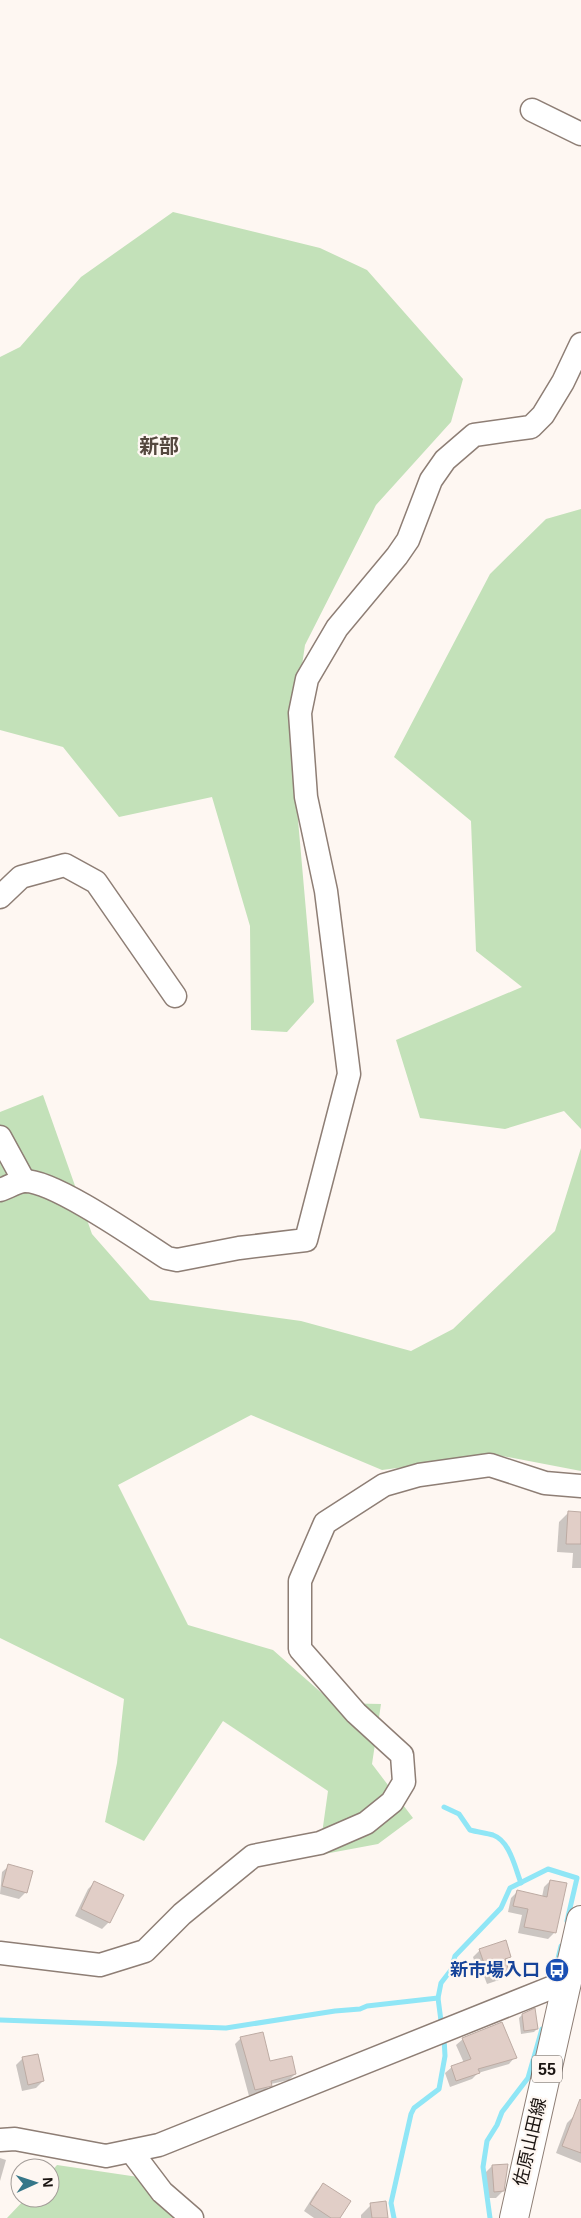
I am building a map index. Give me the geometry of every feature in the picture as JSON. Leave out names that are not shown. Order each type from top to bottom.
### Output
[{"type":"main road","name":"佐原山田線","points":[[514,2218],[581,1920]]},
{"type":"street","points":[[532,110],[581,134]]},
{"type":"street","points":[[0,1190],[24,1181],[46,1186],[92,1211],[168,1258],[177,1260],[239,1248],[306,1240],[349,1074],[326,891],[306,797],[300,713],[307,679],[337,628],[408,540],[431,480],[445,460],[474,434],[530,426],[543,415],[563,382],[581,344]]},
{"type":"street","points":[[0,897],[21,877],[65,865],[89,878],[96,882],[175,996]]},
{"type":"street","points":[[0,1137],[24,1181]]},
{"type":"street","points":[[0,1953],[100,1965],[145,1951],[182,1914],[253,1856],[320,1844],[366,1823],[392,1802],[404,1782],[402,1755],[356,1713],[300,1649],[300,1580],[325,1523],[384,1485],[419,1475],[490,1465],[545,1483],[581,1486]]},
{"type":"street","points":[[0,2140],[15,2139],[106,2156],[159,2145],[568,1981]]},
{"type":"street","points":[[131,2151],[162,2192],[192,2218]]},
{"type":"green space","points":[[173,212],[320,248],[367,270],[463,379],[451,422],[376,505],[305,645],[291,740],[314,1002],[287,1032],[251,1030],[250,926],[212,797],[119,817],[63,747],[0,730],[0,357],[20,347],[81,277]]},
{"type":"green space","points":[[581,509],[581,1129],[564,1111],[505,1129],[420,1118],[396,1040],[522,987],[476,951],[471,821],[394,757],[490,574],[546,519]]},
{"type":"green space","points":[[43,1095],[92,1234],[150,1300],[301,1321],[411,1351],[453,1329],[555,1231],[581,1148],[581,1471],[497,1455],[382,1470],[251,1415],[118,1485],[188,1625],[273,1650],[333,1703],[381,1704],[372,1764],[413,1818],[378,1844],[319,1855],[328,1791],[223,1721],[144,1841],[105,1822],[117,1763],[124,1699],[0,1638],[0,1112]]},
{"type":"green space","points":[[60,2165],[145,2178],[176,2218],[7,2218],[16,2208],[60,2208]]},
{"type":"building","points":[[568,1511],[581,1512],[581,1544],[566,1544]]},
{"type":"building","points":[[8,1864],[33,1871],[27,1893],[2,1886]]},
{"type":"building","points":[[550,1880],[567,1883],[556,1933],[524,1927],[528,1909],[513,1906],[517,1890],[547,1897]]},
{"type":"building","points":[[94,1881],[124,1895],[110,1923],[81,1909]]},
{"type":"building","points":[[506,1940],[511,1957],[505,1959],[510,1973],[493,1978],[489,1965],[485,1966],[479,1949]]},
{"type":"building","points":[[535,2008],[538,2029],[524,2031],[522,2014]]},
{"type":"building","points":[[502,2022],[517,2058],[478,2069],[480,2073],[456,2081],[451,2066],[471,2059],[462,2038]]},
{"type":"building","points":[[263,2032],[270,2061],[292,2056],[296,2074],[271,2081],[272,2086],[255,2090],[240,2037]]},
{"type":"building","points":[[38,2054],[44,2081],[28,2085],[22,2057]]},
{"type":"building","points":[[581,2100],[581,2153],[562,2146]]},
{"type":"building","points":[[508,2164],[504,2191],[494,2192],[492,2165]]},
{"type":"building","points":[[323,2183],[351,2201],[340,2218],[331,2218],[310,2204]]},
{"type":"building","points":[[386,2201],[388,2218],[372,2218],[370,2203]]},
{"type":"waterway","points":[[444,1807],[459,1814],[470,1830],[499,1838],[508,1849],[521,1883]]},
{"type":"waterway","points":[[441,2021],[438,1998],[441,1983],[451,1970],[455,1956],[501,1908],[510,1888],[548,1869],[577,1878],[567,1921]]},
{"type":"waterway","points":[[553,1979],[561,1946]]},
{"type":"waterway","points":[[0,2020],[226,2028],[335,2011],[360,2009],[367,2006],[438,1998]]},
{"type":"waterway","points":[[490,2218],[483,2167],[487,2141],[497,2125],[502,2112],[528,2078],[542,2029]]},
{"type":"waterway","points":[[394,2218],[391,2203],[411,2114],[414,2108],[439,2089],[445,2056],[444,2038]]},
{"type":"place","name":"新市場入口","points":[[557,1970]]},
{"type":"district","name":"新部","points":[[159,446]]}]
